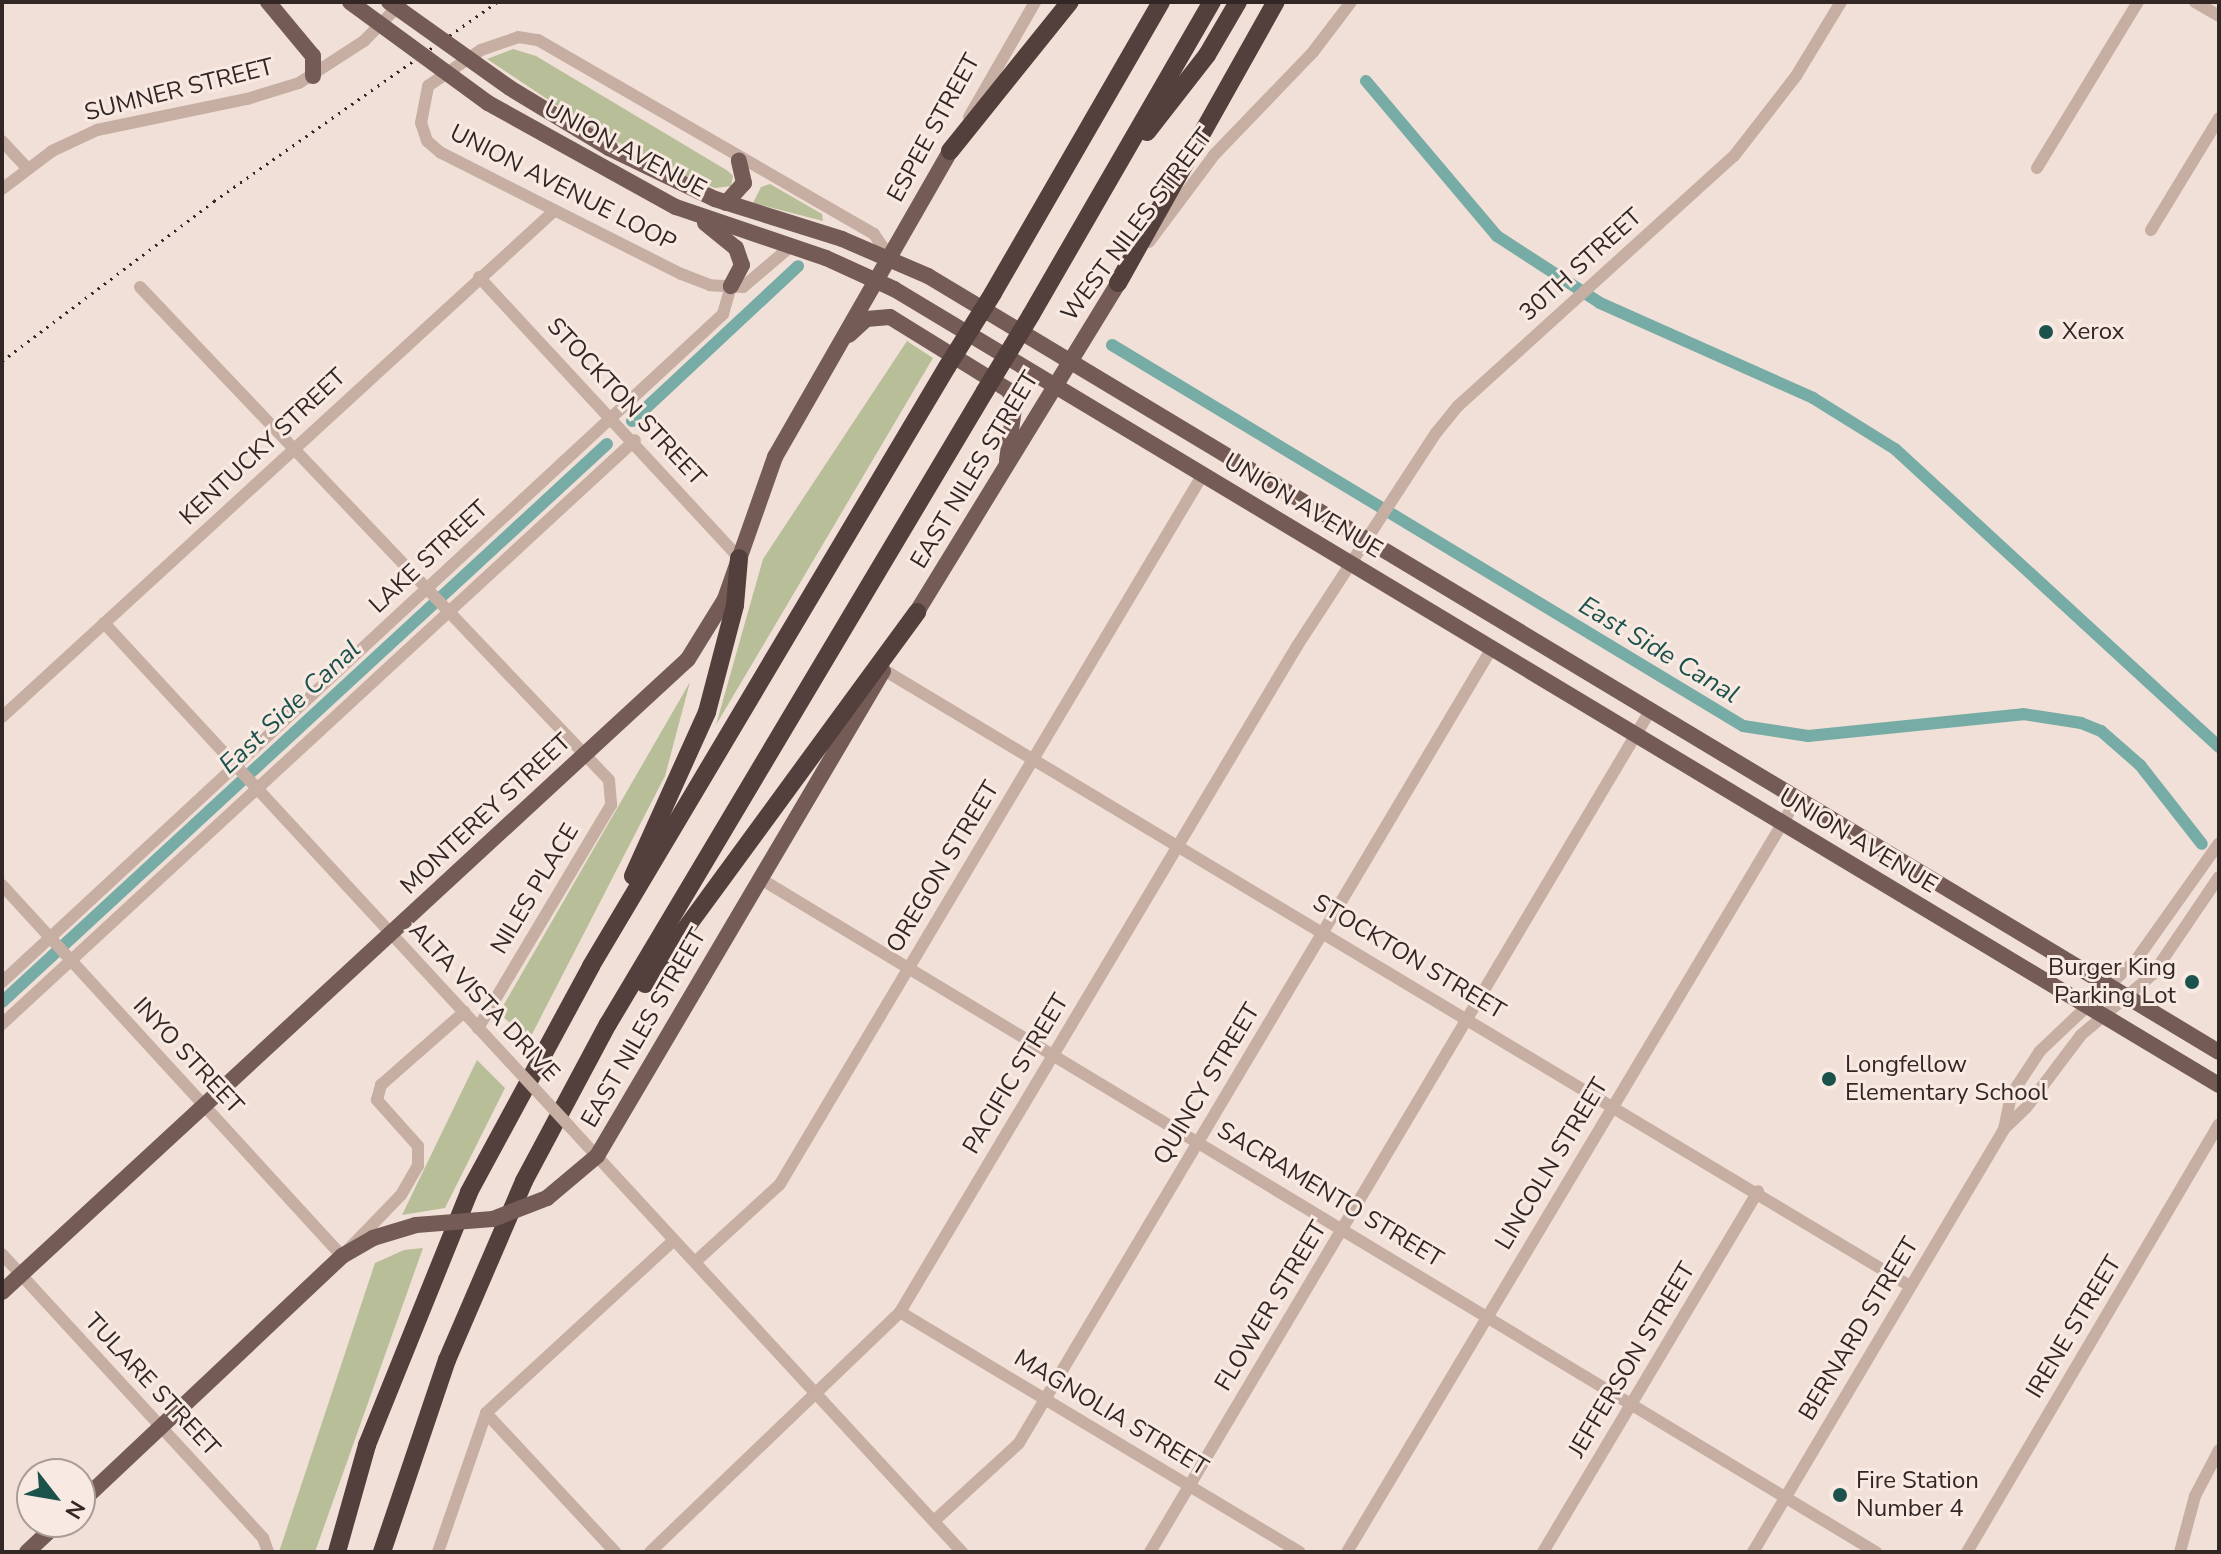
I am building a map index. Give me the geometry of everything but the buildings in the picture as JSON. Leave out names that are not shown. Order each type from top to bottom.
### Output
[{"type":"highway","points":[[950,151],[1070,2]]},
{"type":"highway","points":[[1140,39],[1155,2]]},
{"type":"highway","points":[[337,1552],[367,1445],[450,1235],[591,966],[993,293],[1161,2]]},
{"type":"highway","points":[[382,1552],[479,1277],[608,1024],[1031,315],[1212,2]]},
{"type":"highway","points":[[1126,154],[1168,110],[1238,2]]},
{"type":"highway","points":[[1118,283],[1276,2]]},
{"type":"highway","points":[[591,966],[707,712],[735,605],[739,558]]},
{"type":"highway","points":[[608,1024],[627,1008],[917,612]]},
{"type":"main road","points":[[268,2],[313,56],[313,76]]},
{"type":"main road","name":"UNION AVENUE","points":[[350,2],[488,103],[581,159],[695,214],[875,279],[1062,373],[1365,540],[2219,1052]]},
{"type":"main road","name":"UNION AVENUE","points":[[389,2],[510,88],[609,148],[726,203],[889,256],[1062,373],[1203,474],[2219,1085]]},
{"type":"main road","name":"ESPEE STREET","points":[[875,279],[950,151]]},
{"type":"main road","points":[[726,203],[744,183],[739,161]]},
{"type":"main road","points":[[695,214],[736,248],[742,265],[731,286]]},
{"type":"main road","name":"MONTEREY STREET","points":[[2,1292],[586,754],[702,641],[739,558],[775,457],[875,279]]},
{"type":"main road","name":"WEST NILES STREET","points":[[1062,373],[1118,283]]},
{"type":"main road","points":[[826,364],[866,319],[890,317],[1008,390],[1015,401],[1006,466]]},
{"type":"main road","name":"EAST NILES STREET","points":[[96,1488],[342,1256],[373,1238],[416,1225],[493,1219],[547,1198],[597,1156],[759,878],[1062,373]]},
{"type":"main road","points":[[27,1552],[42,1538]]},
{"type":"street","name":"SUMNER STREET","points":[[2,189],[27,168],[97,130],[247,99],[313,76],[364,41],[402,2]]},
{"type":"street","name":"ESPEE STREET","points":[[950,151],[1035,2]]},
{"type":"street","name":"WEST NILES STREET","points":[[1118,283],[1214,155],[1313,52],[1351,2]]},
{"type":"street","name":"30TH STREET","points":[[1351,562],[1392,495],[1458,406],[1750,138],[1796,76],[1841,2]]},
{"type":"street","points":[[2037,168],[2138,2]]},
{"type":"street","points":[[2195,2],[2219,16]]},
{"type":"street","name":"UNION AVENUE LOOP","points":[[731,286],[710,285],[681,274],[441,153],[427,141],[421,106],[428,86],[481,50],[518,37],[538,40],[739,161]]},
{"type":"street","points":[[2151,230],[2219,118]]},
{"type":"street","points":[[2,141],[27,168]]},
{"type":"street","name":"UNION AVENUE","points":[[739,161],[765,169],[874,234],[889,256]]},
{"type":"street","name":"KENTUCKY STREET","points":[[2,717],[554,211]]},
{"type":"street","points":[[731,286],[743,287],[790,247]]},
{"type":"street","name":"STOCKTON STREET","points":[[479,277],[635,440],[739,558]]},
{"type":"street","name":"LAKE STREET","points":[[2,982],[429,590],[723,314],[731,286]]},
{"type":"street","points":[[140,287],[586,754]]},
{"type":"street","points":[[2,1024],[635,440]]},
{"type":"street","name":"OREGON STREET","points":[[695,1262],[780,1184],[1203,474]]},
{"type":"street","name":"PACIFIC STREET","points":[[650,1552],[900,1312],[1178,845],[1351,562]]},
{"type":"street","name":"ALTA VISTA DRIVE","points":[[104,623],[934,1521],[958,1551]]},
{"type":"street","name":"QUINCY STREET","points":[[934,1521],[1019,1443],[1492,648]]},
{"type":"street","name":"STOCKTON STREET","points":[[884,670],[1758,1191],[1910,1286]]},
{"type":"street","name":"FLOWER STREET","points":[[1150,1552],[1650,711]]},
{"type":"street","name":"NILES PLACE","points":[[478,1028],[606,814],[613,788],[586,754]]},
{"type":"street","name":"LINCOLN STREET","points":[[1347,1552],[1797,799]]},
{"type":"street","name":"BERNARD STREET","points":[[2004,1129],[2011,1095],[2040,1051],[2084,1005],[2110,987],[2157,934],[2219,843]]},
{"type":"street","name":"BERNARD STREET","points":[[1753,1552],[2004,1129],[2026,1108],[2081,1035],[2129,998],[2187,929],[2219,877]]},
{"type":"street","name":"SACRAMENTO STREET","points":[[759,878],[1876,1552]]},
{"type":"street","name":"INYO STREET","points":[[2,885],[342,1256]]},
{"type":"street","points":[[342,1256],[401,1195],[418,1166],[418,1146],[377,1100],[381,1085],[464,1012]]},
{"type":"street","name":"IRENE STREET","points":[[1967,1552],[2219,1125]]},
{"type":"street","name":"JEFFERSON STREET","points":[[1543,1552],[1758,1191]]},
{"type":"street","points":[[438,1552],[486,1413],[674,1240]]},
{"type":"street","name":"TULARE STREET","points":[[2,1254],[161,1427],[268,1550]]},
{"type":"street","name":"MAGNOLIA STREET","points":[[900,1312],[1300,1552]]},
{"type":"street","points":[[486,1413],[615,1552]]},
{"type":"street","points":[[2180,1552],[2195,1496],[2219,1450]]},
{"type":"green space","points":[[513,49],[536,56],[728,171],[733,176],[731,186],[715,188],[594,130],[487,59]]},
{"type":"green space","points":[[770,184],[822,214],[823,221],[753,203],[761,187]]},
{"type":"green space","points":[[907,341],[933,358],[716,725],[763,559]]},
{"type":"green space","points":[[690,682],[665,776],[529,1040],[499,1013]]},
{"type":"green space","points":[[477,1060],[505,1088],[445,1208],[402,1215]]},
{"type":"green space","points":[[423,1248],[315,1552],[279,1552],[375,1263],[404,1250]]},
{"type":"waterway","points":[[1366,81],[1497,236],[1600,303],[1813,398],[1895,449],[2219,747]]},
{"type":"waterway","name":"East Side Canal","points":[[632,421],[798,266]]},
{"type":"waterway","name":"East Side Canal","points":[[1112,345],[1743,726],[1808,736],[2023,714],[2081,723],[2101,731],[2140,765],[2202,844]]},
{"type":"waterway","name":"East Side Canal","points":[[2,1002],[607,444]]},
{"type":"railway","points":[[2,361],[214,201],[497,2]]},
{"type":"place","name":"Xerox","points":[[2046,332]]},
{"type":"place","name":"Burger King Parking Lot","points":[[2192,982]]},
{"type":"place","name":"Longfellow Elementary School","points":[[1829,1079]]},
{"type":"place","name":"Fire Station Number 4","points":[[1840,1495]]}]
